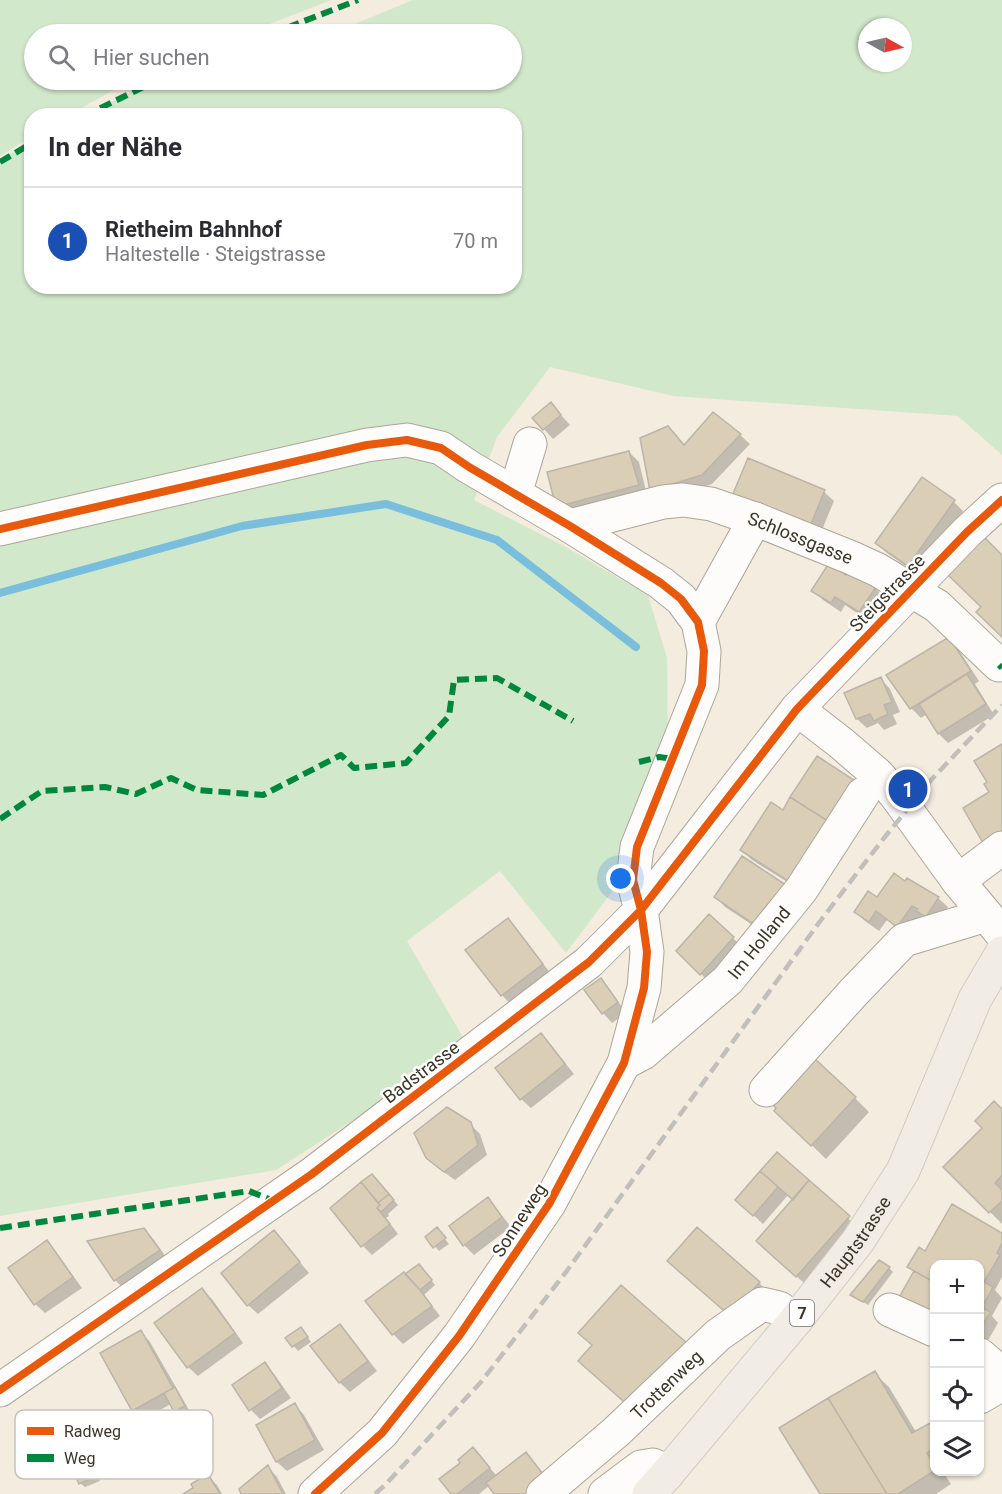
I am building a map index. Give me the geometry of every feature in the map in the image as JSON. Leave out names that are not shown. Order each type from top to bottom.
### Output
[{"type":"main road","name":"Hauptstrasse","points":[[658,1484],[796,1320],[858,1241],[903,1170],[975,999],[997,973]]},
{"type":"street","points":[[0,529],[367,445],[407,440],[441,448],[570,526],[661,583],[681,599],[698,622],[755,519]]},
{"type":"street","points":[[515,494],[530,444]]},
{"type":"street","name":"Schlossgasse","points":[[570,526],[663,502],[683,500],[711,504],[755,519],[878,570],[937,606],[999,665]]},
{"type":"street","name":"Steigstrasse","points":[[797,709],[967,532],[1002,500]]},
{"type":"street","name":"Sonneweg","points":[[315,1494],[382,1433],[459,1336],[549,1204],[624,1063],[644,988],[648,952],[633,880],[637,847],[702,685],[704,651],[698,622]]},
{"type":"street","points":[[766,1090],[904,940],[994,925],[958,881],[895,794],[877,774],[797,709]]},
{"type":"street","name":"Badstrasse","points":[[0,1390],[312,1174],[589,962],[641,910],[797,709]]},
{"type":"street","name":"Im Holland","points":[[624,1063],[643,1053],[728,980],[801,890],[863,794]]},
{"type":"street","points":[[958,881],[1002,848]]},
{"type":"street","name":"Trottenweg","points":[[543,1494],[616,1432],[718,1335],[762,1304],[779,1308],[796,1320]]},
{"type":"street","points":[[890,1310],[930,1328]]},
{"type":"street","points":[[984,1358],[1002,1374]]},
{"type":"street","points":[[984,1395],[1002,1384]]},
{"type":"street","points":[[605,1494],[641,1467],[653,1465],[658,1484]]},
{"type":"green space","points":[[0,0],[332,0],[269,24],[24,24],[24,90],[113,90],[81,108],[24,108],[24,141],[0,156]]},
{"type":"green space","points":[[413,0],[1002,0],[1002,455],[958,416],[673,396],[550,367],[497,437],[474,500],[564,546],[648,595],[667,658],[668,750],[623,877],[566,953],[500,871],[407,941],[468,1046],[276,1170],[0,1216],[0,159],[24,147],[24,294],[522,294],[522,108],[99,108],[136,90],[522,90],[522,24],[354,24]]},
{"type":"building","points":[[551,402],[561,415],[543,430],[532,418]]},
{"type":"building","points":[[713,412],[741,434],[702,475],[650,491],[640,438],[668,426],[684,445]]},
{"type":"building","points":[[629,451],[639,485],[556,507],[547,472]]},
{"type":"building","points":[[748,458],[825,490],[809,529],[732,496]]},
{"type":"building","points":[[922,477],[955,500],[908,566],[875,543]]},
{"type":"building","points":[[983,536],[1002,555],[1002,637],[976,612],[981,607],[946,573]]},
{"type":"building","points":[[829,563],[846,575],[850,570],[876,587],[859,612],[835,597],[831,603],[811,591]]},
{"type":"building","points":[[949,637],[971,671],[910,709],[886,675]]},
{"type":"building","points":[[967,674],[986,704],[938,734],[919,704]]},
{"type":"building","points":[[881,677],[892,702],[884,705],[888,714],[874,721],[870,714],[856,719],[844,693]]},
{"type":"building","points":[[1002,744],[1002,831],[983,843],[963,808],[989,792],[984,784],[987,782],[974,761]]},
{"type":"building","points":[[817,756],[860,784],[834,825],[790,797]]},
{"type":"building","points":[[790,797],[834,825],[799,888],[740,850],[771,802],[783,810]]},
{"type":"building","points":[[742,856],[789,887],[761,929],[714,897]]},
{"type":"building","points":[[894,873],[905,881],[907,878],[939,897],[926,917],[912,906],[897,927],[876,911],[869,922],[854,912],[868,891],[877,897]]},
{"type":"building","points":[[709,914],[734,937],[700,975],[676,951]]},
{"type":"building","points":[[508,918],[543,964],[501,996],[465,950]]},
{"type":"building","points":[[601,978],[618,1002],[602,1014],[584,990]]},
{"type":"building","points":[[541,1033],[565,1064],[520,1100],[495,1068]]},
{"type":"building","points":[[814,1058],[856,1097],[811,1146],[774,1111],[776,1108],[772,1104]]},
{"type":"building","points":[[994,1101],[1002,1109],[1002,1175],[995,1183],[1002,1190],[1002,1201],[989,1213],[943,1167],[982,1128],[975,1121]]},
{"type":"building","points":[[447,1107],[471,1122],[478,1145],[444,1172],[426,1158],[414,1133]]},
{"type":"building","points":[[777,1152],[809,1180],[793,1200],[760,1171]]},
{"type":"building","points":[[760,1171],[778,1187],[753,1216],[735,1200]]},
{"type":"building","points":[[372,1174],[389,1194],[378,1203],[361,1182]]},
{"type":"building","points":[[809,1180],[850,1216],[796,1277],[756,1241]]},
{"type":"building","points":[[361,1182],[380,1205],[377,1208],[390,1224],[361,1247],[330,1208]]},
{"type":"building","points":[[389,1194],[394,1200],[381,1212],[377,1208],[380,1205],[378,1203]]},
{"type":"building","points":[[488,1197],[502,1217],[463,1246],[449,1226]]},
{"type":"building","points":[[952,1204],[1002,1233],[1002,1243],[997,1253],[1000,1255],[984,1282],[984,1260],[930,1260],[930,1280],[907,1267],[919,1247],[925,1251]]},
{"type":"building","points":[[437,1227],[446,1238],[433,1248],[425,1237]]},
{"type":"building","points":[[697,1227],[760,1282],[730,1316],[667,1261]]},
{"type":"building","points":[[144,1228],[160,1250],[114,1281],[87,1241]]},
{"type":"building","points":[[274,1230],[300,1262],[247,1306],[221,1273]]},
{"type":"building","points":[[47,1240],[73,1277],[34,1305],[8,1268]]},
{"type":"building","points":[[879,1260],[890,1267],[863,1302],[850,1295]]},
{"type":"building","points":[[419,1264],[432,1280],[420,1290],[405,1274]]},
{"type":"building","points":[[914,1271],[930,1280],[930,1320],[897,1301]]},
{"type":"building","points":[[404,1272],[432,1306],[392,1335],[365,1301]]},
{"type":"building","points":[[984,1282],[993,1287],[984,1303]]},
{"type":"building","points":[[621,1285],[688,1344],[631,1408],[578,1361],[592,1345],[578,1333]]},
{"type":"building","points":[[202,1288],[235,1333],[187,1368],[154,1323]]},
{"type":"building","points":[[984,1308],[990,1312],[984,1323]]},
{"type":"building","points":[[340,1324],[368,1361],[339,1383],[310,1346]]},
{"type":"building","points":[[301,1327],[308,1337],[292,1347],[285,1338]]},
{"type":"building","points":[[141,1330],[173,1388],[131,1410],[100,1353]]},
{"type":"building","points":[[265,1362],[282,1388],[249,1411],[232,1385]]},
{"type":"building","points":[[875,1371],[912,1433],[930,1423],[930,1451],[927,1453],[930,1458],[930,1474],[898,1494],[887,1494],[828,1398]]},
{"type":"building","points":[[175,1387],[185,1406],[173,1410],[164,1393]]},
{"type":"building","points":[[828,1398],[887,1494],[820,1494],[779,1428]]},
{"type":"building","points":[[295,1403],[315,1440],[276,1462],[256,1425]]},
{"type":"building","points":[[473,1447],[490,1468],[457,1494],[451,1494],[439,1479],[460,1463],[458,1460]]},
{"type":"building","points":[[526,1452],[549,1482],[534,1494],[494,1494],[486,1483]]},
{"type":"building","points":[[268,1465],[283,1494],[241,1494],[239,1489]]},
{"type":"building","points":[[76,1479],[90,1479],[79,1484]]},
{"type":"building","points":[[200,1479],[211,1479],[220,1494],[183,1494],[193,1488],[191,1484]]},
{"type":"waterway","points":[[0,593],[242,526],[386,504],[497,540],[636,647]]},
{"type":"railway","points":[[375,1494],[481,1382],[566,1272],[821,920],[884,838],[932,779],[1002,705]]},
{"type":"marked path","points":[[297,24],[358,0]]},
{"type":"marked path","points":[[100,108],[137,90]]},
{"type":"marked path","points":[[0,162],[24,148]]},
{"type":"marked path","points":[[999,665],[1002,668]]},
{"type":"marked path","points":[[0,819],[42,791],[105,787],[136,794],[171,778],[197,790],[263,795],[341,755],[354,768],[406,763],[449,716],[454,680],[497,678],[573,721]]},
{"type":"marked path","points":[[639,762],[659,757],[673,759]]},
{"type":"marked path","points":[[0,1228],[249,1191],[274,1201]]},
{"type":"cycle path","points":[[0,529],[367,445],[407,440],[441,448],[570,526],[661,583],[681,599],[698,622],[704,651],[702,685],[637,847],[633,880],[641,910],[647,952],[644,988],[624,1063],[549,1204],[459,1336],[382,1433],[315,1494]]},
{"type":"cycle path","points":[[0,1390],[312,1174],[589,962],[641,910],[797,709],[967,532],[1002,500]]},
{"type":"place","name":"Rietheim Bahnhof","points":[[908,789]]}]
